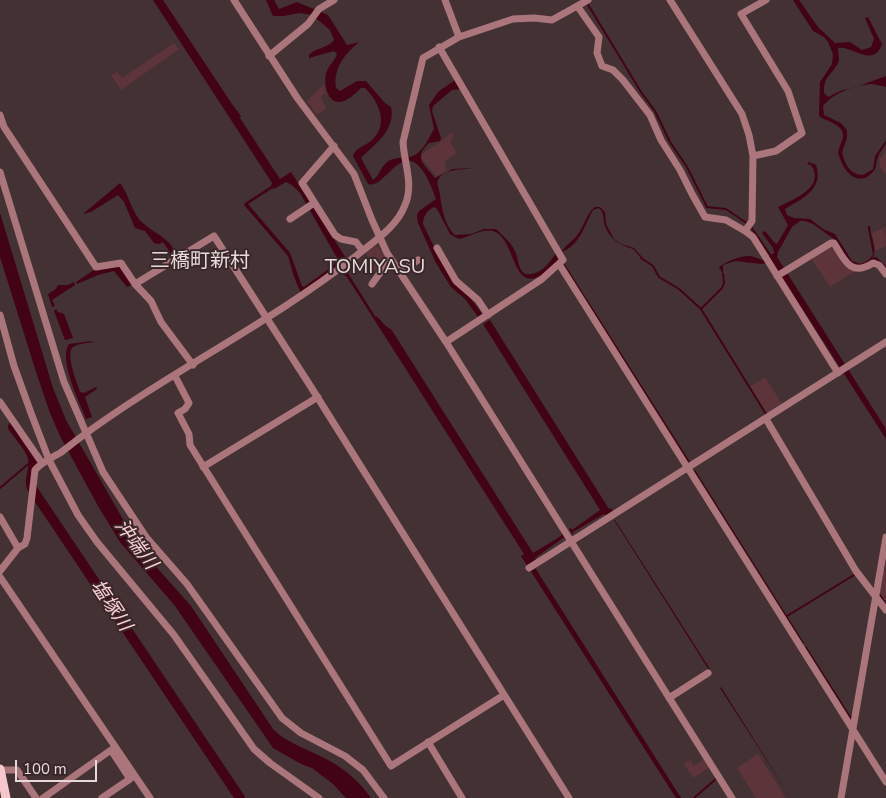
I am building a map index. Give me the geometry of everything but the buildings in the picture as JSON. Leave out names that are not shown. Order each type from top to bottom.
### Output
[{"type":"main road","points":[[0,769],[6,798]]},
{"type":"street","points":[[234,0],[298,99],[354,174],[379,237],[392,260],[446,342],[732,798]]},
{"type":"street","points":[[269,56],[308,24],[319,9],[334,0]]},
{"type":"street","points":[[444,0],[459,37]]},
{"type":"street","points":[[0,571],[18,548],[25,544],[35,470],[42,463],[111,415],[307,293],[379,237],[396,221],[406,205],[410,184],[403,142],[423,58],[459,37],[512,18],[552,20],[588,0]]},
{"type":"street","points":[[670,0],[742,114],[749,135],[753,156],[752,222],[745,231]]},
{"type":"street","points":[[753,156],[776,151],[802,133],[788,91],[741,14],[766,0]]},
{"type":"street","points":[[578,6],[599,37],[597,53],[602,66],[613,70],[623,80],[650,115],[661,140],[680,170],[705,217],[726,220],[753,237],[838,373]]},
{"type":"street","points":[[439,47],[563,260],[542,279],[446,342]]},
{"type":"street","points":[[0,115],[4,127],[96,266],[121,263],[135,284],[151,301],[161,322],[192,365]]},
{"type":"street","points":[[334,146],[302,183],[314,203],[332,224],[335,235],[341,239],[356,242],[362,250]]},
{"type":"street","points":[[0,172],[64,382],[84,434],[103,472],[146,537],[187,584],[282,718],[301,733],[345,756],[363,770],[384,798]]},
{"type":"street","points":[[290,220],[314,203]]},
{"type":"street","points":[[135,284],[214,236],[318,397],[569,798]]},
{"type":"street","points":[[778,276],[830,243],[834,243],[847,265],[864,268],[873,262],[879,265],[886,274]]},
{"type":"street","points":[[437,248],[456,281],[478,300],[487,316]]},
{"type":"street","points":[[372,284],[384,266],[392,260]]},
{"type":"street","points":[[400,272],[418,260]]},
{"type":"street","points":[[559,264],[886,782]]},
{"type":"street","points":[[0,315],[23,392],[49,459],[86,527],[174,635],[254,750],[319,798]]},
{"type":"street","points":[[529,568],[570,540],[688,469],[886,342]]},
{"type":"street","points":[[176,376],[188,403],[178,413],[189,434],[190,445],[391,766],[504,695]]},
{"type":"street","points":[[203,467],[318,397]]},
{"type":"street","points":[[0,402],[42,463]]},
{"type":"street","points":[[766,419],[856,571],[886,610]]},
{"type":"street","points":[[0,517],[18,548]]},
{"type":"street","points":[[839,797],[853,730],[886,537]]},
{"type":"street","points":[[0,577],[150,798]]},
{"type":"street","points":[[669,698],[708,673]]},
{"type":"street","points":[[428,742],[462,798]]},
{"type":"street","points":[[43,798],[111,750],[130,778],[102,798]]},
{"type":"street","points":[[0,769],[16,770],[36,798]]},
{"type":"shaded area","points":[[174,43],[179,49],[121,90],[111,75],[117,72],[122,78]]},
{"type":"shaded area","points":[[324,84],[325,91],[329,95],[323,93],[321,99],[327,108],[317,115],[307,101]]},
{"type":"shaded area","points":[[450,133],[454,135],[450,142],[457,153],[444,162],[447,171],[436,176],[422,159],[421,155],[444,140]]},
{"type":"shaded area","points":[[886,151],[886,175],[880,167],[880,158]]},
{"type":"shaded area","points":[[885,227],[886,246],[875,251],[872,233]]},
{"type":"shaded area","points":[[832,244],[849,269],[857,270],[830,287],[811,258]]},
{"type":"shaded area","points":[[373,245],[378,247],[389,262],[377,273],[365,251]]},
{"type":"shaded area","points":[[765,377],[782,404],[767,414],[750,387]]},
{"type":"shaded area","points":[[883,568],[886,572],[886,599],[884,600],[879,592]]},
{"type":"shaded area","points":[[758,754],[786,798],[756,798],[737,768]]},
{"type":"shaded area","points":[[704,759],[710,767],[693,778],[684,764],[690,760],[694,766]]},
{"type":"water","points":[[153,0],[163,0],[241,116],[240,118],[280,179],[291,172],[346,258],[349,266],[349,275],[375,316],[391,329],[533,553],[561,536],[562,533],[566,538],[563,538],[535,558],[536,560],[532,563],[681,798],[676,798],[521,556],[524,554],[344,275],[345,273],[341,267],[301,293],[288,256],[244,205],[271,186],[272,183]],"holes":[[[286,182],[300,193],[337,258],[333,266],[304,287],[290,253],[248,204]]]},
{"type":"water","points":[[266,0],[274,0],[279,9],[297,2],[328,15],[347,45],[359,42],[349,51],[338,68],[336,88],[340,91],[357,81],[366,81],[385,103],[391,107],[392,115],[387,130],[378,142],[361,158],[373,180],[388,161],[415,155],[421,150],[434,129],[429,105],[438,92],[455,80],[462,89],[452,90],[433,106],[432,111],[441,138],[440,141],[429,143],[424,148],[421,157],[424,165],[435,178],[445,173],[438,180],[438,185],[448,226],[455,235],[471,234],[484,229],[496,229],[507,239],[513,248],[519,266],[525,274],[540,271],[557,252],[560,258],[540,276],[531,279],[524,276],[518,270],[506,243],[493,231],[484,231],[459,239],[450,234],[437,209],[434,207],[429,210],[423,224],[439,257],[483,315],[479,318],[465,299],[451,287],[436,263],[418,223],[417,215],[419,211],[436,199],[426,175],[416,164],[407,161],[399,164],[375,184],[368,184],[353,156],[356,151],[377,135],[380,128],[380,114],[375,100],[365,88],[361,88],[344,101],[334,101],[326,90],[326,75],[337,54],[334,51],[309,58],[309,55],[334,40],[330,30],[312,15],[299,13],[273,16]]},
{"type":"water","points":[[793,0],[799,0],[818,27],[835,43],[850,42],[862,50],[871,47],[874,39],[865,18],[868,17],[882,44],[873,55],[838,48],[839,60],[827,78],[824,87],[824,93],[828,97],[840,91],[853,88],[832,97],[823,106],[824,115],[841,123],[847,130],[847,138],[842,152],[851,171],[858,175],[863,175],[873,169],[875,156],[886,140],[877,158],[875,169],[867,177],[856,178],[844,167],[838,152],[843,133],[835,124],[820,117],[820,82],[832,64],[833,54],[828,42],[824,37],[813,31]]},
{"type":"water","points":[[886,76],[886,87],[870,84],[858,86]]},
{"type":"water","points":[[809,162],[816,165],[817,181],[810,193],[785,209],[787,215],[794,218],[810,219],[823,229],[835,234],[852,261],[860,264],[870,259],[873,254],[868,229],[868,226],[870,226],[874,249],[873,257],[865,264],[860,265],[851,264],[834,239],[813,224],[800,221],[792,227],[777,257],[886,429],[886,439],[772,262],[761,264],[735,261],[723,265],[723,274],[719,267],[734,259],[747,256],[767,261],[768,257],[774,253],[773,248],[762,233],[765,231],[777,244],[788,225],[778,207],[799,196],[811,186],[815,173],[811,165],[807,164]]},
{"type":"water","points":[[120,183],[140,220],[172,246],[176,257],[174,258],[163,242],[159,244],[154,243],[145,231],[135,228],[124,202],[118,195],[91,212],[83,214]]},
{"type":"water","points":[[595,207],[600,207],[605,212],[606,224],[614,239],[621,244],[611,237],[608,233],[603,213],[599,208],[593,210],[584,229],[573,245],[561,252],[582,227],[590,213]]},
{"type":"water","name":"沖端川","points":[[0,213],[53,388],[66,420],[128,528],[128,533],[191,606],[273,729],[291,742],[344,770],[356,780],[371,798],[346,798],[333,784],[312,768],[273,748],[175,606],[120,542],[60,436],[50,413],[0,257]]},
{"type":"water","points":[[621,244],[634,248],[641,258],[633,249]]},
{"type":"water","points":[[564,263],[690,462],[688,463]]},
{"type":"water","points":[[119,265],[132,285],[127,287],[114,271],[98,275],[77,284],[76,282],[94,270]]},
{"type":"water","points":[[74,282],[75,285],[52,300],[55,306],[52,307],[48,294],[56,289],[58,285],[68,285]]},
{"type":"water","points":[[56,309],[64,314],[73,338],[65,340],[54,311]]},
{"type":"water","points":[[490,320],[609,509],[611,508],[613,511],[606,516],[604,514],[573,532],[573,535],[569,529],[571,528],[572,530],[600,510],[483,324]]},
{"type":"water","points":[[92,341],[73,347],[70,356],[72,369],[80,392],[84,393],[96,387],[97,389],[85,397],[92,417],[86,419],[71,381],[66,351],[69,344]]},
{"type":"water","points":[[694,471],[804,643],[803,644]]},
{"type":"water","points":[[614,520],[710,669],[709,670]]},
{"type":"water","points":[[806,646],[853,720],[851,720]]},
{"type":"water","points":[[721,687],[791,798],[720,688]]},
{"type":"waterway","points":[[587,3],[641,92],[655,111],[670,142],[687,167],[707,207],[726,209],[748,224]]},
{"type":"waterway","points":[[751,227],[771,256]]},
{"type":"waterway","points":[[641,258],[653,266],[659,277],[679,289],[701,309],[766,414]]},
{"type":"waterway","points":[[872,259],[876,258],[886,268]]},
{"type":"waterway","points":[[701,309],[722,288],[724,283],[723,274]]},
{"type":"waterway","name":"塩塚川","points":[[13,427],[32,454],[34,462],[31,486],[33,490],[240,798]]},
{"type":"waterway","points":[[0,488],[33,460]]},
{"type":"waterway","points":[[787,616],[854,575]]},
{"type":"waterway","points":[[879,594],[886,604]]},
{"type":"waterway","points":[[694,798],[717,778]]},
{"type":"district","name":"三橋町新村","points":[[200,262]]},
{"type":"district","name":"TOMIYASU","points":[[375,268]]}]
